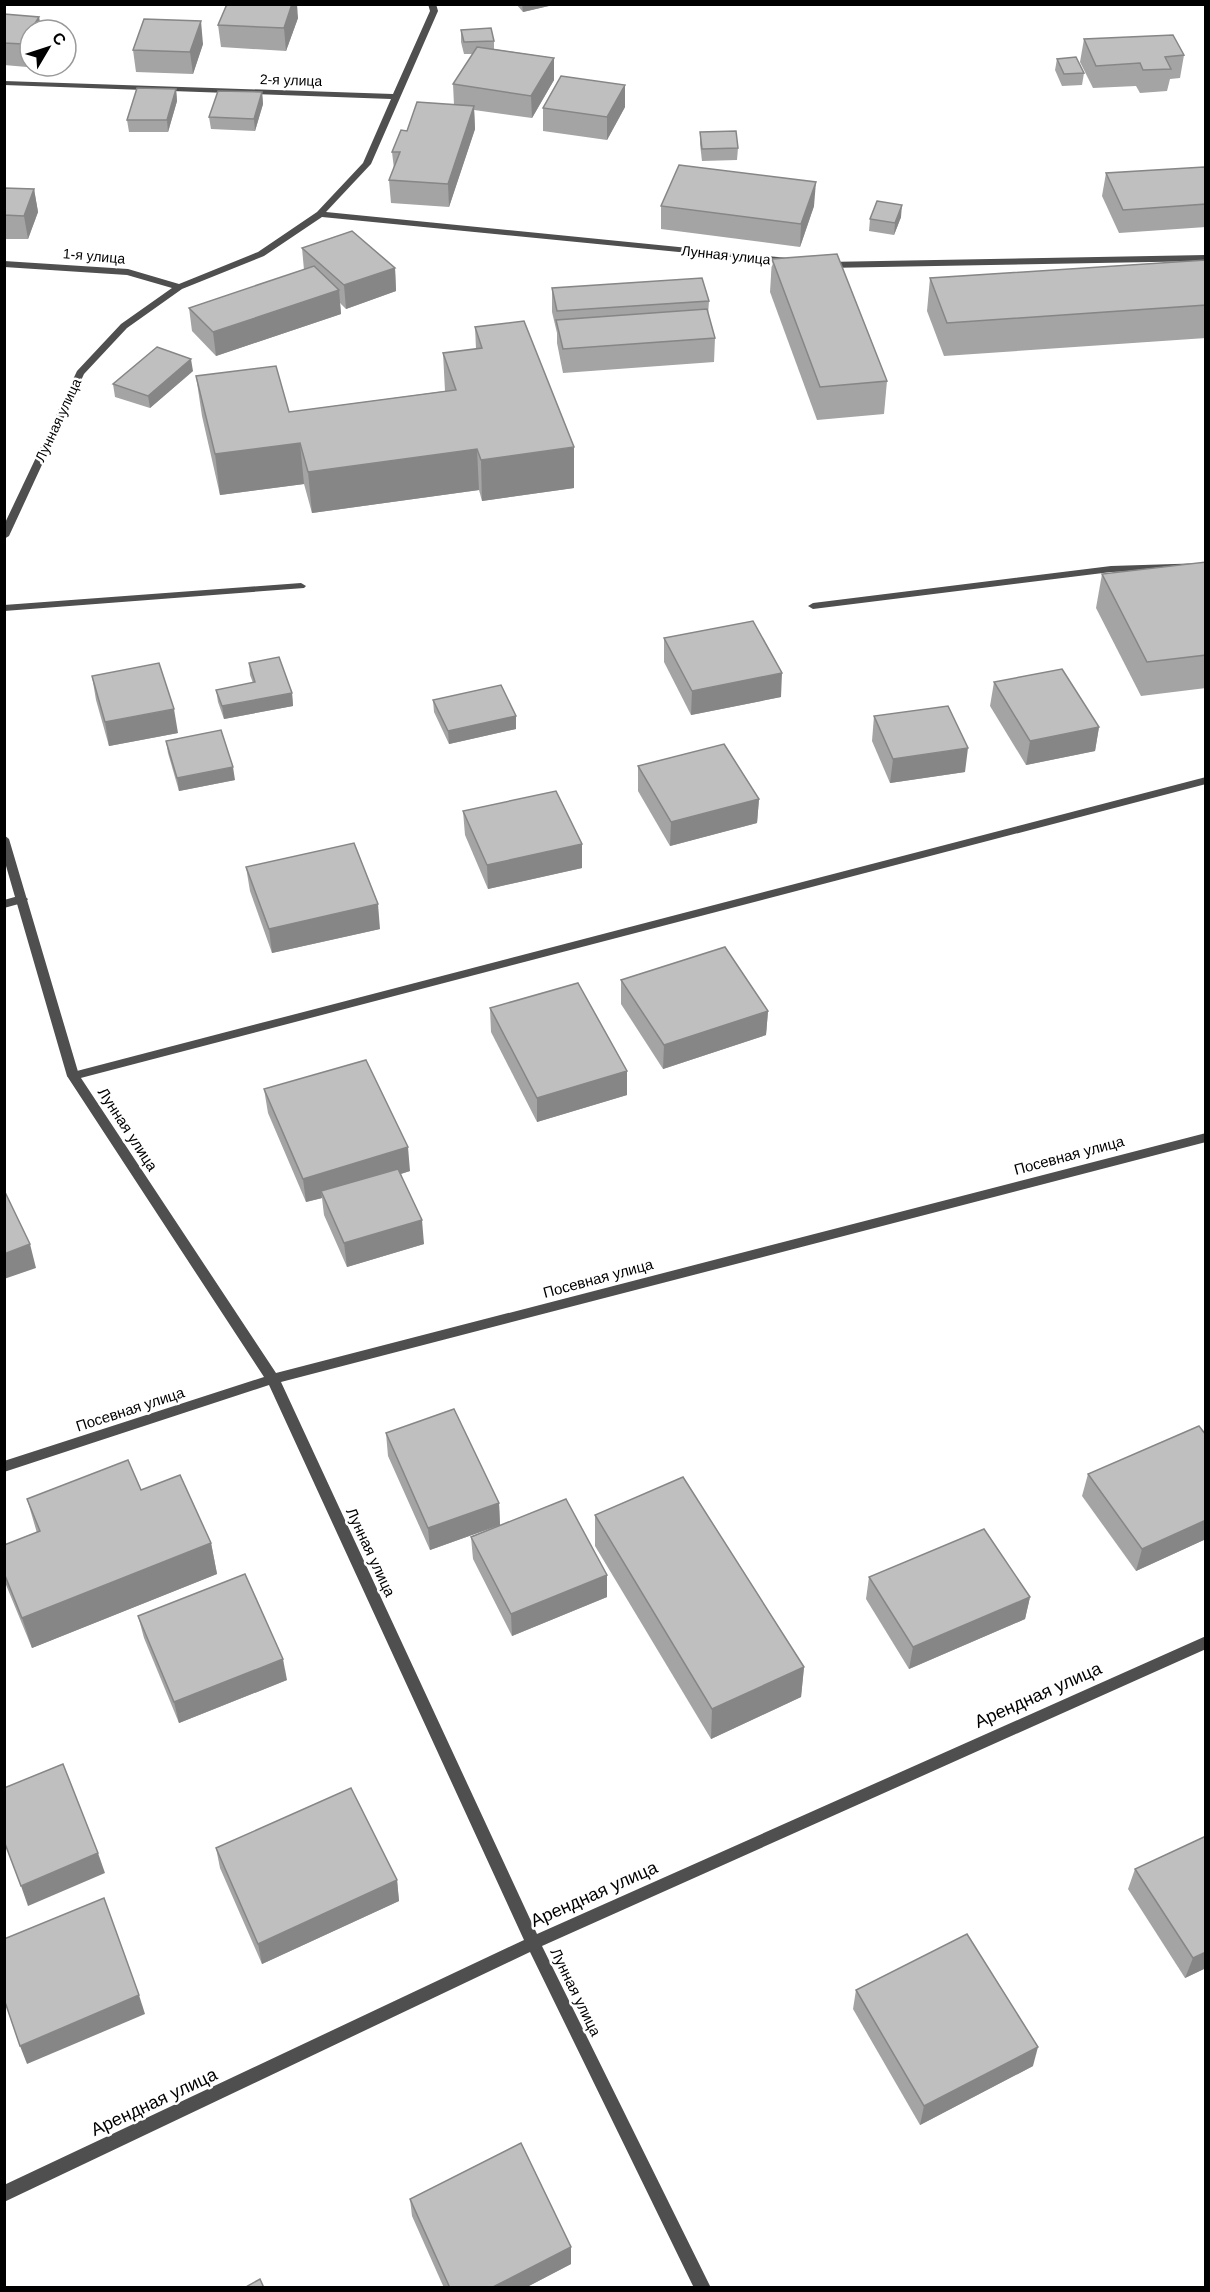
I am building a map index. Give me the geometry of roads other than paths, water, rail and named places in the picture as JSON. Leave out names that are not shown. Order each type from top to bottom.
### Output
[{"type":"street","name":"Лунная улица","points":[[4,536],[80,373],[124,326],[179,287],[261,254],[320,214],[368,164],[434,11],[432,4]]},
{"type":"street","name":"2-я улица","points":[[4,83],[397,97]]},
{"type":"street","name":"Лунная улица","points":[[320,214],[799,262]]},
{"type":"street","points":[[811,263],[834,266],[1206,258]]},
{"type":"street","name":"1-я улица","points":[[4,264],[128,272],[179,287]]},
{"type":"street","points":[[813,606],[1111,569],[1206,566]]},
{"type":"street","points":[[4,608],[301,586]]},
{"type":"street","points":[[74,1076],[1206,780]]},
{"type":"street","name":"Лунная улица","points":[[4,839],[74,1076],[273,1379],[533,1943],[703,2288]]},
{"type":"street","points":[[4,904],[22,899]]},
{"type":"street","name":"Посевная улица","points":[[4,1467],[273,1379],[1206,1137]]},
{"type":"street","name":"Арендная улица","points":[[4,2194],[533,1943],[1206,1642]]}]
